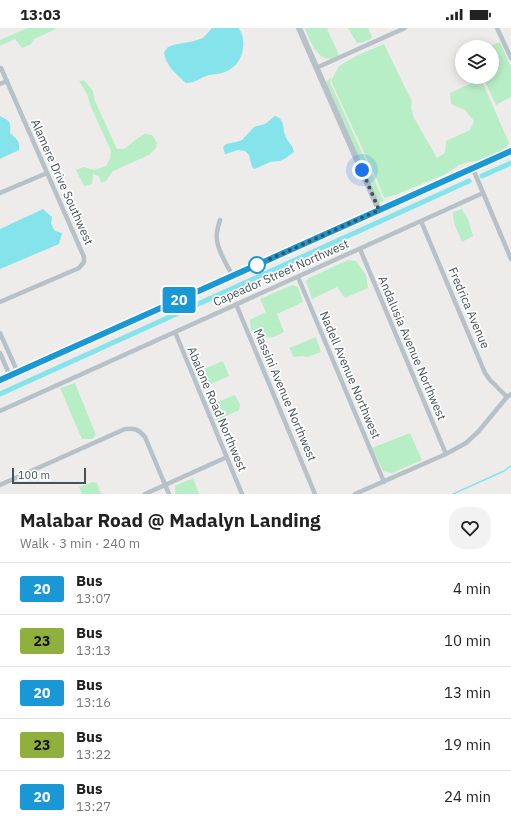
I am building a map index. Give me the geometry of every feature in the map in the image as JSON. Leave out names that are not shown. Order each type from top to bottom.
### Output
[{"type":"main road","points":[[0,380],[511,151]]},
{"type":"street","points":[[299,28],[379,210]]},
{"type":"street","points":[[316,68],[405,28]]},
{"type":"street","points":[[498,28],[511,58]]},
{"type":"street","name":"Alamere Drive Southwest","points":[[0,302],[78,268],[84,262],[84,257],[1,68]]},
{"type":"street","points":[[0,84],[7,81]]},
{"type":"street","points":[[473,169],[511,259]]},
{"type":"street","points":[[0,194],[47,173]]},
{"type":"street","name":"Capeador Street Northwest","points":[[0,411],[483,193]]},
{"type":"street","points":[[220,220],[217,231],[217,240],[220,250],[233,276]]},
{"type":"street","name":"Fredrica Avenue","points":[[422,221],[485,373],[490,380],[509,396]]},
{"type":"street","name":"Andalusia Avenue Northwest","points":[[360,249],[446,454]]},
{"type":"street","name":"Nadell Avenue Northwest","points":[[298,277],[384,482]]},
{"type":"street","name":"Massini Avenue Northwest","points":[[236,304],[316,494]]},
{"type":"street","name":"Abalone Road Northwest","points":[[174,332],[242,494]]},
{"type":"street","points":[[0,333],[18,373]]},
{"type":"street","points":[[0,353],[10,376]]},
{"type":"street","points":[[355,494],[446,454],[466,443],[509,396]]},
{"type":"street","points":[[0,485],[125,429],[134,428],[139,430],[145,437],[168,494]]},
{"type":"street","points":[[145,494],[226,457]]},
{"type":"green space","points":[[27,28],[56,28],[34,39],[31,44],[22,48],[15,39],[0,46],[0,40]]},
{"type":"green space","points":[[305,28],[330,28],[327,29],[339,55],[328,59],[319,54],[312,44]]},
{"type":"green space","points":[[348,28],[368,28],[372,38],[364,42],[357,43]]},
{"type":"green space","points":[[499,42],[511,67],[511,97],[496,105],[486,84],[499,84]]},
{"type":"green space","points":[[384,44],[412,102],[411,108],[414,118],[437,158],[445,153],[446,141],[470,130],[474,121],[465,110],[451,104],[450,93],[470,84],[483,84],[509,143],[506,148],[482,161],[468,162],[459,165],[446,174],[384,198],[331,81],[339,66],[358,55]]},
{"type":"green space","points":[[331,77],[330,82],[382,198],[384,200],[387,199],[379,203],[326,82]]},
{"type":"green space","points":[[84,80],[93,91],[95,101],[117,149],[124,149],[145,134],[152,135],[157,143],[156,148],[149,155],[113,171],[106,181],[101,183],[99,176],[93,174],[92,184],[85,186],[76,170],[84,167],[94,170],[106,166],[110,159],[111,151],[91,107],[87,94],[79,81]]},
{"type":"green space","points":[[462,209],[468,219],[473,236],[462,242],[454,223],[453,212]]},
{"type":"green space","points":[[348,260],[356,261],[366,275],[368,288],[345,298],[337,287],[312,299],[306,281],[309,278]]},
{"type":"green space","points":[[292,285],[298,287],[303,302],[277,314],[284,332],[274,337],[256,338],[251,330],[250,320],[266,312],[260,299]]},
{"type":"green space","points":[[316,337],[321,352],[308,357],[294,357],[289,348]]},
{"type":"green space","points":[[223,361],[229,376],[202,388],[197,376],[199,371]]},
{"type":"green space","points":[[75,383],[96,435],[92,439],[82,439],[60,388]]},
{"type":"green space","points":[[235,395],[240,405],[239,410],[216,421],[210,409],[212,404]]},
{"type":"green space","points":[[410,433],[422,460],[392,473],[383,471],[372,448]]},
{"type":"green space","points":[[193,478],[199,494],[175,494],[175,486]]},
{"type":"green space","points":[[93,482],[97,483],[101,494],[82,494],[79,487]]},
{"type":"water","points":[[212,28],[239,28],[243,37],[242,55],[234,67],[230,70],[186,83],[169,65],[164,52],[168,47],[173,45],[203,38]]},
{"type":"water","points":[[0,116],[9,122],[10,133],[18,140],[19,150],[0,159]]},
{"type":"water","points":[[275,116],[282,122],[284,133],[294,152],[280,161],[270,162],[254,169],[252,167],[249,155],[245,151],[238,150],[225,154],[223,147],[226,144],[242,140],[254,127],[265,124]]},
{"type":"water","points":[[43,209],[52,217],[51,224],[55,231],[62,233],[59,244],[0,269],[0,229]]},
{"type":"waterway","points":[[482,176],[511,163]]},
{"type":"waterway","points":[[0,394],[469,181]]},
{"type":"waterway","points":[[453,494],[504,471],[511,466]]},
{"type":"bus line","name":"20","points":[[0,380],[511,151]]},
{"type":"route","points":[[257,265],[379,210],[362,170]]}]
